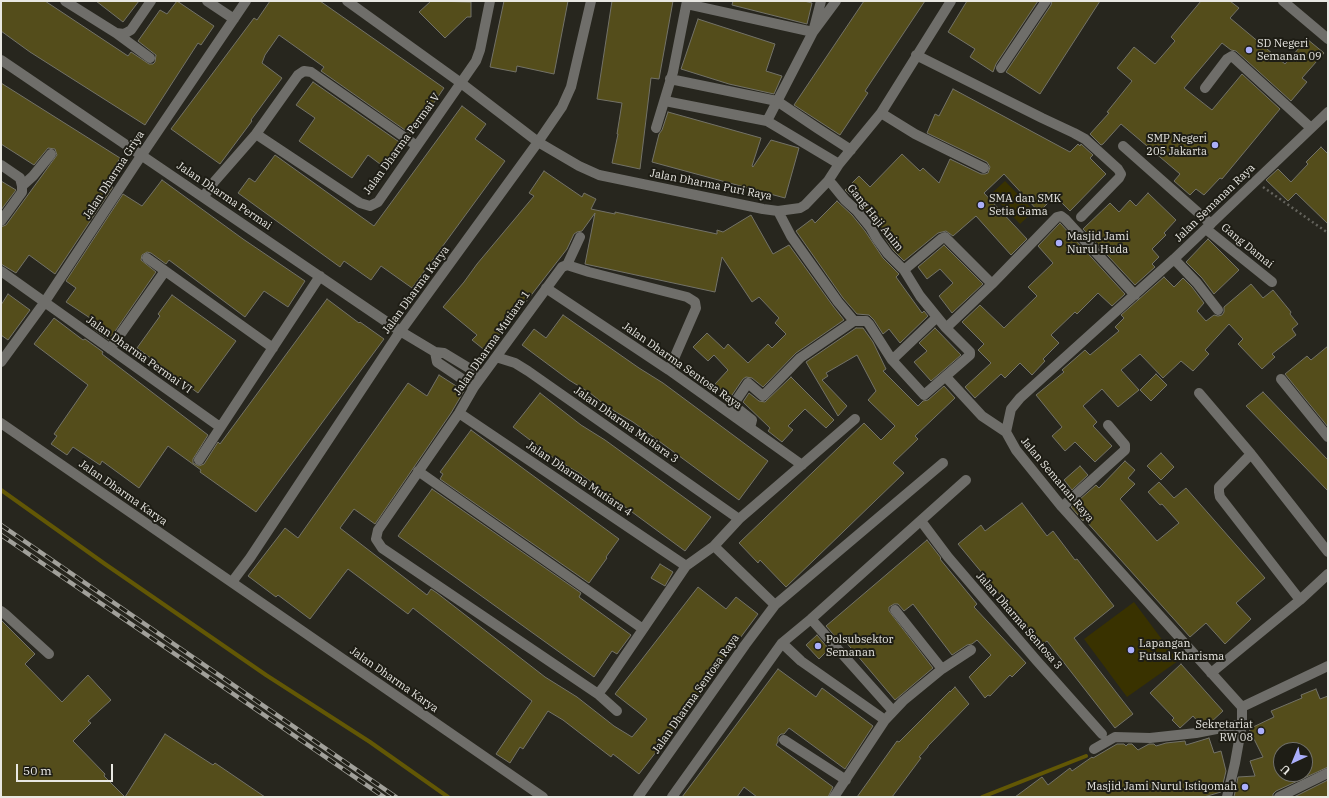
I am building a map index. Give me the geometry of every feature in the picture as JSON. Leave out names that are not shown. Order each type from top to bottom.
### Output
[{"type":"street","points":[[65,1],[150,58]]},
{"type":"street","points":[[116,34],[124,34],[131,30],[151,1]]},
{"type":"street","points":[[208,1],[234,19]]},
{"type":"street","name":"Jalan Dharma Griya","points":[[1,362],[44,303],[246,1]]},
{"type":"street","name":"Jalan Dharma Permai V","points":[[256,134],[360,203],[370,206],[378,202],[476,61],[480,50],[490,1]]},
{"type":"street","name":"Jalan Dharma Karya","points":[[232,582],[250,558],[400,331],[562,107],[571,87],[591,1]]},
{"type":"street","points":[[813,32],[821,1]]},
{"type":"street","points":[[767,121],[813,32],[836,1]]},
{"type":"street","name":"Jalan Dharma Puri Raya","points":[[349,2],[538,142],[579,166],[599,175],[778,211],[800,208],[805,205],[828,181],[881,113],[950,1]]},
{"type":"street","points":[[1001,68],[1046,1]]},
{"type":"street","points":[[1283,1],[1328,39]]},
{"type":"street","points":[[656,128],[666,101],[687,2],[813,32]]},
{"type":"street","points":[[916,54],[1074,133],[1085,140],[1118,169],[1121,174],[1119,178],[1080,218]]},
{"type":"street","points":[[1205,88],[1227,59],[1232,56],[1312,128]]},
{"type":"street","name":"Jalan Dharma Permai","points":[[1,60],[141,156],[204,196],[400,331],[435,352],[444,353],[482,376]]},
{"type":"street","points":[[204,196],[214,182],[256,134],[298,75],[307,71],[311,72],[417,146]]},
{"type":"street","points":[[670,79],[777,101],[851,150]]},
{"type":"street","points":[[666,101],[767,121],[840,164]]},
{"type":"street","name":"Jalan Semanan Raya","points":[[1242,707],[1062,507],[1016,450],[1006,432],[1011,409],[1020,398],[1174,259],[1328,112]]},
{"type":"street","points":[[881,113],[915,134],[984,168]]},
{"type":"street","name":"Gang Damai","points":[[1124,146],[1208,226],[1272,282]]},
{"type":"street","points":[[22,186],[33,176],[51,154]]},
{"type":"street","points":[[1,165],[20,178],[22,186],[22,192],[1,221]]},
{"type":"street","name":"Gang Haji Anim","points":[[828,181],[857,211],[888,254],[904,270],[920,296],[946,328],[970,353],[946,377]]},
{"type":"street","points":[[778,211],[791,236],[838,302],[854,320]]},
{"type":"street","points":[[946,328],[992,284],[1057,217],[1061,216],[1135,295]]},
{"type":"street","points":[[580,237],[567,265],[687,297],[695,302],[696,308],[669,370]]},
{"type":"street","points":[[904,270],[945,237],[992,284]]},
{"type":"street","points":[[147,258],[273,348]]},
{"type":"street","points":[[1174,259],[1197,283],[1218,310]]},
{"type":"street","name":"Jalan Dharma Mutiara 1","points":[[567,265],[562,267],[474,387],[459,413],[378,530],[376,539],[382,548],[598,694],[618,711]]},
{"type":"street","points":[[110,349],[164,271]]},
{"type":"street","name":"Jalan Dharma Permai VI","points":[[1,272],[220,427]]},
{"type":"street","points":[[198,460],[320,276]]},
{"type":"street","name":"Jalan Dharma Sentosa Raya","points":[[546,288],[669,370],[802,465]]},
{"type":"street","points":[[892,360],[937,317]]},
{"type":"street","points":[[750,428],[752,420],[733,405],[748,383],[763,396],[800,358],[854,320],[866,321],[869,324],[892,360],[924,395],[946,377],[982,416],[1006,432]]},
{"type":"street","name":"Jalan Dharma Permai","points":[[435,352],[438,362],[474,387]]},
{"type":"street","name":"Jalan Dharma Mutiara 3","points":[[496,357],[515,363],[528,371],[739,519]]},
{"type":"street","points":[[1280,379],[1328,437]]},
{"type":"street","points":[[1199,393],[1328,552]]},
{"type":"street","name":"Jalan Dharma Mutiara 4","points":[[459,413],[686,566]]},
{"type":"street","points":[[598,694],[686,566],[714,546],[739,519],[855,419]]},
{"type":"street","name":"Jalan Dharma Karya","points":[[1,423],[543,797]]},
{"type":"street","points":[[1062,507],[1125,450],[1125,445],[1108,425]]},
{"type":"street","points":[[1250,454],[1219,487],[1218,492],[1220,497],[1300,600]]},
{"type":"street","name":"Jalan Dharma Sentosa Raya","points":[[638,797],[775,605],[943,463]]},
{"type":"street","points":[[418,471],[643,628]]},
{"type":"street","points":[[672,797],[782,643],[921,522],[966,480]]},
{"type":"street","name":"Jalan Dharma Sentosa 3","points":[[921,522],[948,557],[1102,734]]},
{"type":"street","points":[[714,546],[775,605]]},
{"type":"street","points":[[1211,673],[1300,600],[1328,574]]},
{"type":"street","points":[[894,610],[942,669]]},
{"type":"street","points":[[1,611],[49,654]]},
{"type":"street","points":[[810,620],[894,711]]},
{"type":"street","points":[[782,643],[801,660],[885,720]]},
{"type":"street","points":[[834,797],[885,720],[903,701],[942,669],[971,650]]},
{"type":"street","points":[[1227,797],[1242,724],[1242,707],[1328,666]]},
{"type":"street","points":[[1094,749],[1115,737],[1150,738],[1196,733],[1242,724]]},
{"type":"street","points":[[784,740],[846,780]]},
{"type":"street","points":[[1279,797],[1328,773]]},
{"type":"path","points":[[1265,190],[1328,232]]},
{"type":"shaded area","points":[[1005,181],[1034,211],[1020,224],[991,194]]},
{"type":"shaded area","name":"Lapangan Futsal Kharisma","points":[[1134,602],[1178,661],[1127,697],[1084,639]]},
{"type":"building","points":[[1,1],[45,1],[128,56],[131,52],[149,64],[153,64],[155,62],[156,55],[138,41],[160,10],[167,14],[177,1],[214,26],[201,45],[198,43],[145,125],[30,52],[1,31]]},
{"type":"building","points":[[96,1],[139,1],[123,22]]},
{"type":"building","points":[[270,1],[320,1],[444,88],[412,135],[321,71],[324,67],[279,35],[265,55],[262,63],[282,78],[220,164],[171,129],[254,18],[257,20]]},
{"type":"building","points":[[431,1],[471,2],[471,17],[467,17],[445,38],[419,12]]},
{"type":"building","points":[[504,1],[568,1],[554,74],[517,66],[516,72],[490,67]]},
{"type":"building","points":[[612,1],[673,1],[659,79],[651,78],[640,169],[612,163],[622,103],[597,99]]},
{"type":"building","points":[[733,1],[804,1],[812,3],[807,24],[732,5]]},
{"type":"building","points":[[864,1],[925,1],[865,91],[868,93],[840,135],[794,105]]},
{"type":"building","points":[[967,1],[1038,1],[996,64],[993,72],[970,57],[975,49],[948,32]]},
{"type":"building","points":[[1052,1],[1100,1],[1040,94],[1006,72],[1051,5]]},
{"type":"building","points":[[1201,1],[1230,1],[1239,8],[1230,18],[1285,64],[1307,39],[1324,53],[1302,78],[1307,82],[1291,101],[1236,51],[1231,50],[1222,43],[1184,88],[1212,110],[1242,74],[1280,109],[1222,179],[1220,178],[1204,195],[1196,189],[1190,195],[1174,181],[1180,174],[1121,124],[1101,145],[1090,134],[1109,113],[1107,112],[1132,81],[1117,68],[1134,47],[1155,64],[1175,41],[1171,37]]},
{"type":"building","points":[[698,19],[775,44],[766,71],[782,76],[774,94],[729,84],[681,69]]},
{"type":"building","points":[[313,82],[405,146],[388,170],[368,155],[352,178],[299,141],[315,118],[296,105]]},
{"type":"building","points":[[1,83],[120,158],[106,182],[113,187],[55,274],[29,255],[16,273],[1,264],[1,227],[6,225],[57,155],[55,149],[48,148],[34,165],[1,144]]},
{"type":"building","points":[[953,89],[1070,152],[1078,144],[1080,146],[1081,144],[1093,155],[1090,158],[1106,174],[1070,211],[1055,196],[1039,212],[1004,174],[984,193],[1027,239],[1011,255],[976,216],[953,236],[946,231],[938,233],[904,261],[893,250],[862,207],[845,190],[859,176],[870,187],[902,154],[920,171],[923,168],[939,183],[950,159],[981,174],[988,173],[990,167],[987,162],[927,133],[935,114],[939,116]]},
{"type":"building","points":[[462,106],[486,124],[475,139],[505,161],[412,288],[381,266],[371,280],[344,261],[340,267],[238,193],[249,178],[255,182],[275,155],[374,226]]},
{"type":"building","points":[[668,112],[761,138],[752,166],[753,167],[771,140],[799,148],[785,198],[652,162],[659,134],[662,130]]},
{"type":"building","points":[[1321,147],[1328,154],[1328,224],[1296,193],[1288,201],[1266,180],[1278,169],[1291,182],[1308,164],[1306,162]]},
{"type":"building","points":[[544,171],[582,197],[584,193],[596,199],[591,209],[615,214],[615,212],[717,234],[717,230],[723,232],[751,215],[773,254],[789,245],[844,320],[796,353],[763,387],[752,378],[746,377],[730,398],[715,384],[728,370],[714,355],[708,361],[693,347],[707,333],[724,349],[728,344],[748,363],[768,344],[772,348],[786,334],[775,323],[779,318],[759,297],[752,302],[722,257],[715,292],[585,264],[595,213],[582,231],[574,234],[567,249],[487,352],[472,340],[477,335],[443,307],[534,196],[529,193]]},
{"type":"building","points":[[162,180],[243,239],[305,281],[288,307],[264,291],[245,317],[169,260],[166,264],[151,253],[147,252],[142,255],[141,260],[156,272],[109,340],[92,328],[96,322],[66,302],[76,288],[66,281],[123,194],[142,206]]},
{"type":"building","points":[[1,181],[16,190],[1,210]]},
{"type":"building","points":[[1148,193],[1176,220],[1164,233],[1166,235],[1152,249],[1159,257],[1152,264],[1155,267],[1135,285],[1083,229],[1110,203],[1119,212],[1130,200],[1136,206]]},
{"type":"building","points":[[837,201],[852,215],[865,231],[883,258],[899,274],[896,277],[922,313],[924,311],[928,316],[900,343],[889,329],[883,334],[869,315],[857,314],[843,298],[796,231],[812,219],[815,223]]},
{"type":"building","points":[[1060,223],[1125,294],[1112,306],[1098,293],[1077,314],[1075,312],[1051,335],[1059,343],[1043,359],[1045,361],[1032,375],[1020,363],[1005,378],[1001,374],[975,398],[965,387],[991,363],[978,350],[984,344],[962,322],[980,305],[1004,328],[1037,296],[1028,287],[1053,263],[1038,246]]},
{"type":"building","points":[[1208,239],[1239,270],[1214,294],[1202,278],[1186,262]]},
{"type":"building","points":[[944,245],[983,284],[952,313],[939,296],[953,283],[940,269],[927,279],[918,267]]},
{"type":"building","points":[[1164,277],[1174,287],[1183,278],[1192,287],[1204,303],[1197,311],[1206,321],[1214,315],[1222,315],[1224,312],[1224,307],[1251,284],[1263,298],[1273,290],[1291,312],[1290,314],[1298,324],[1292,329],[1296,335],[1272,354],[1275,357],[1262,369],[1238,344],[1243,339],[1229,324],[1205,350],[1209,354],[1193,371],[1181,361],[1163,378],[1140,354],[1121,370],[1139,390],[1118,407],[1102,389],[1083,406],[1097,422],[1093,426],[1112,446],[1095,462],[1075,442],[1065,451],[1052,436],[1062,427],[1036,395],[1064,372],[1062,370],[1085,350],[1090,355],[1119,331],[1115,327],[1124,318],[1121,315]]},
{"type":"building","points":[[8,294],[30,310],[8,340],[1,335],[1,305]]},
{"type":"building","points":[[172,295],[236,341],[198,393],[137,348],[160,316],[158,314]]},
{"type":"building","points":[[327,299],[359,323],[360,322],[384,339],[256,512],[200,472],[201,470],[168,446],[139,488],[102,461],[100,465],[73,447],[67,455],[51,444],[57,436],[54,434],[88,385],[34,344],[54,318],[83,340],[85,339],[103,352],[102,354],[208,435],[193,459],[193,463],[199,466],[204,464],[218,442],[220,444]]},
{"type":"building","points":[[563,315],[663,383],[768,461],[739,500],[633,422],[609,408],[522,345],[534,329],[546,338]]},
{"type":"building","points":[[856,328],[863,328],[873,342],[886,369],[883,371],[918,406],[923,401],[928,400],[944,386],[955,398],[915,436],[918,439],[893,463],[904,473],[786,587],[760,560],[758,563],[739,543],[864,423],[881,440],[895,426],[868,400],[876,391],[857,355],[826,373],[828,376],[822,380],[847,406],[838,416],[806,362]]},
{"type":"building","points":[[935,328],[961,355],[931,381],[914,362],[927,351],[919,343]]},
{"type":"building","points":[[1328,346],[1328,427],[1285,374],[1307,356],[1311,360]]},
{"type":"building","points":[[1156,374],[1167,385],[1151,401],[1140,390]]},
{"type":"building","points":[[439,375],[464,391],[451,413],[375,524],[354,509],[340,528],[427,595],[431,589],[437,593],[545,677],[577,697],[614,726],[632,737],[647,719],[615,694],[698,587],[726,609],[736,597],[758,614],[699,693],[701,694],[639,774],[613,754],[611,757],[563,720],[548,711],[523,749],[520,747],[510,763],[496,754],[532,701],[413,608],[408,614],[348,569],[310,619],[278,595],[276,597],[248,576],[285,528],[298,538],[408,383],[427,396]]},
{"type":"building","points":[[791,377],[834,420],[826,428],[805,409],[788,426],[793,430],[782,442],[768,431],[770,428],[743,402],[749,393],[759,401],[765,402]]},
{"type":"building","points":[[1263,392],[1328,460],[1328,491],[1246,406]]},
{"type":"building","points":[[540,393],[581,425],[605,440],[711,517],[685,551],[579,473],[555,459],[513,427]]},
{"type":"building","points":[[471,430],[619,539],[589,583],[440,479],[443,474],[440,472]]},
{"type":"building","points":[[1161,453],[1174,467],[1161,480],[1147,466]]},
{"type":"building","points":[[1125,461],[1135,470],[1128,478],[1135,484],[1120,499],[1157,541],[1179,523],[1162,504],[1160,505],[1148,492],[1159,482],[1174,498],[1186,488],[1265,578],[1236,603],[1251,619],[1225,644],[1206,623],[1190,637],[1084,519],[1083,521],[1071,507],[1096,485],[1099,488]]},
{"type":"building","points":[[1080,466],[1088,475],[1072,490],[1064,480]]},
{"type":"building","points":[[432,489],[581,593],[579,597],[631,635],[617,654],[612,651],[594,677],[398,536]]},
{"type":"building","points":[[1022,503],[1047,536],[1053,531],[1075,560],[1077,559],[1114,606],[1074,638],[1133,714],[1115,728],[1047,641],[1042,645],[958,544],[981,525],[985,531]]},
{"type":"building","points":[[927,540],[941,558],[940,559],[977,604],[974,607],[1026,663],[1012,677],[1010,675],[990,696],[988,695],[985,698],[969,677],[991,655],[977,640],[952,655],[913,604],[904,611],[898,604],[894,604],[889,607],[889,611],[933,668],[895,700],[845,641],[843,643],[840,640],[839,641],[826,626]]},
{"type":"building","points":[[660,564],[673,572],[665,586],[651,578]]},
{"type":"building","points":[[1,620],[35,654],[25,664],[62,702],[88,675],[111,700],[88,721],[91,723],[73,741],[125,797],[1,797]]},
{"type":"building","name":"Polsubsektor Semanan","points":[[817,635],[829,649],[819,659],[806,645]]},
{"type":"building","points":[[1181,664],[1223,711],[1209,724],[1201,725],[1193,716],[1180,728],[1172,720],[1174,718],[1150,693]]},
{"type":"building","points":[[778,669],[816,697],[822,688],[873,726],[845,769],[789,728],[784,734],[781,734],[778,737],[778,742],[776,745],[833,787],[828,797],[757,797],[744,787],[737,797],[682,797]]},
{"type":"building","points":[[955,687],[969,704],[928,746],[919,757],[921,758],[892,797],[857,797],[897,741],[899,742]]},
{"type":"building","points":[[1316,689],[1320,699],[1328,696],[1328,767],[1313,774],[1313,742],[1273,742],[1273,782],[1296,782],[1276,791],[1273,794],[1273,797],[1234,797],[1238,777],[1255,776],[1250,761],[1263,757],[1249,729],[1274,717],[1271,711],[1302,698],[1301,695]]},
{"type":"building","points":[[165,734],[213,765],[215,763],[265,797],[125,797]]},
{"type":"building","points":[[1209,738],[1214,753],[1221,751],[1226,771],[1221,792],[1204,797],[1015,797],[1042,777],[1048,785],[1070,768],[1072,771],[1092,757],[1093,758],[1117,744],[1124,744],[1126,746],[1128,744],[1132,744],[1138,750],[1149,744],[1154,744],[1156,746],[1166,743],[1185,741],[1186,745]]},
{"type":"building","points":[[1328,780],[1328,797],[1294,797]]},
{"type":"waterway","points":[[1,490],[266,675],[370,742],[448,797]]},
{"type":"waterway","points":[[982,797],[1086,756]]},
{"type":"railway","points":[[1,525],[396,797]]},
{"type":"railway","points":[[1,535],[384,797]]},
{"type":"place","name":"SD Negeri Semanan 09","points":[[1249,50]]},
{"type":"place","name":"SMP Negeri 205 Jakarta","points":[[1215,145]]},
{"type":"place","name":"SMA dan SMK Setia Gama","points":[[981,205]]},
{"type":"place","name":"Masjid Jami Nurul Huda","points":[[1059,243]]},
{"type":"place","name":"Polsubsektor Semanan","points":[[818,646]]},
{"type":"place","name":"Lapangan Futsal Kharisma","points":[[1131,650]]},
{"type":"place","name":"Sekretariat RW 08","points":[[1261,731]]},
{"type":"place","name":"Masjid Jami Nurul Istiqomah","points":[[1245,787]]}]
